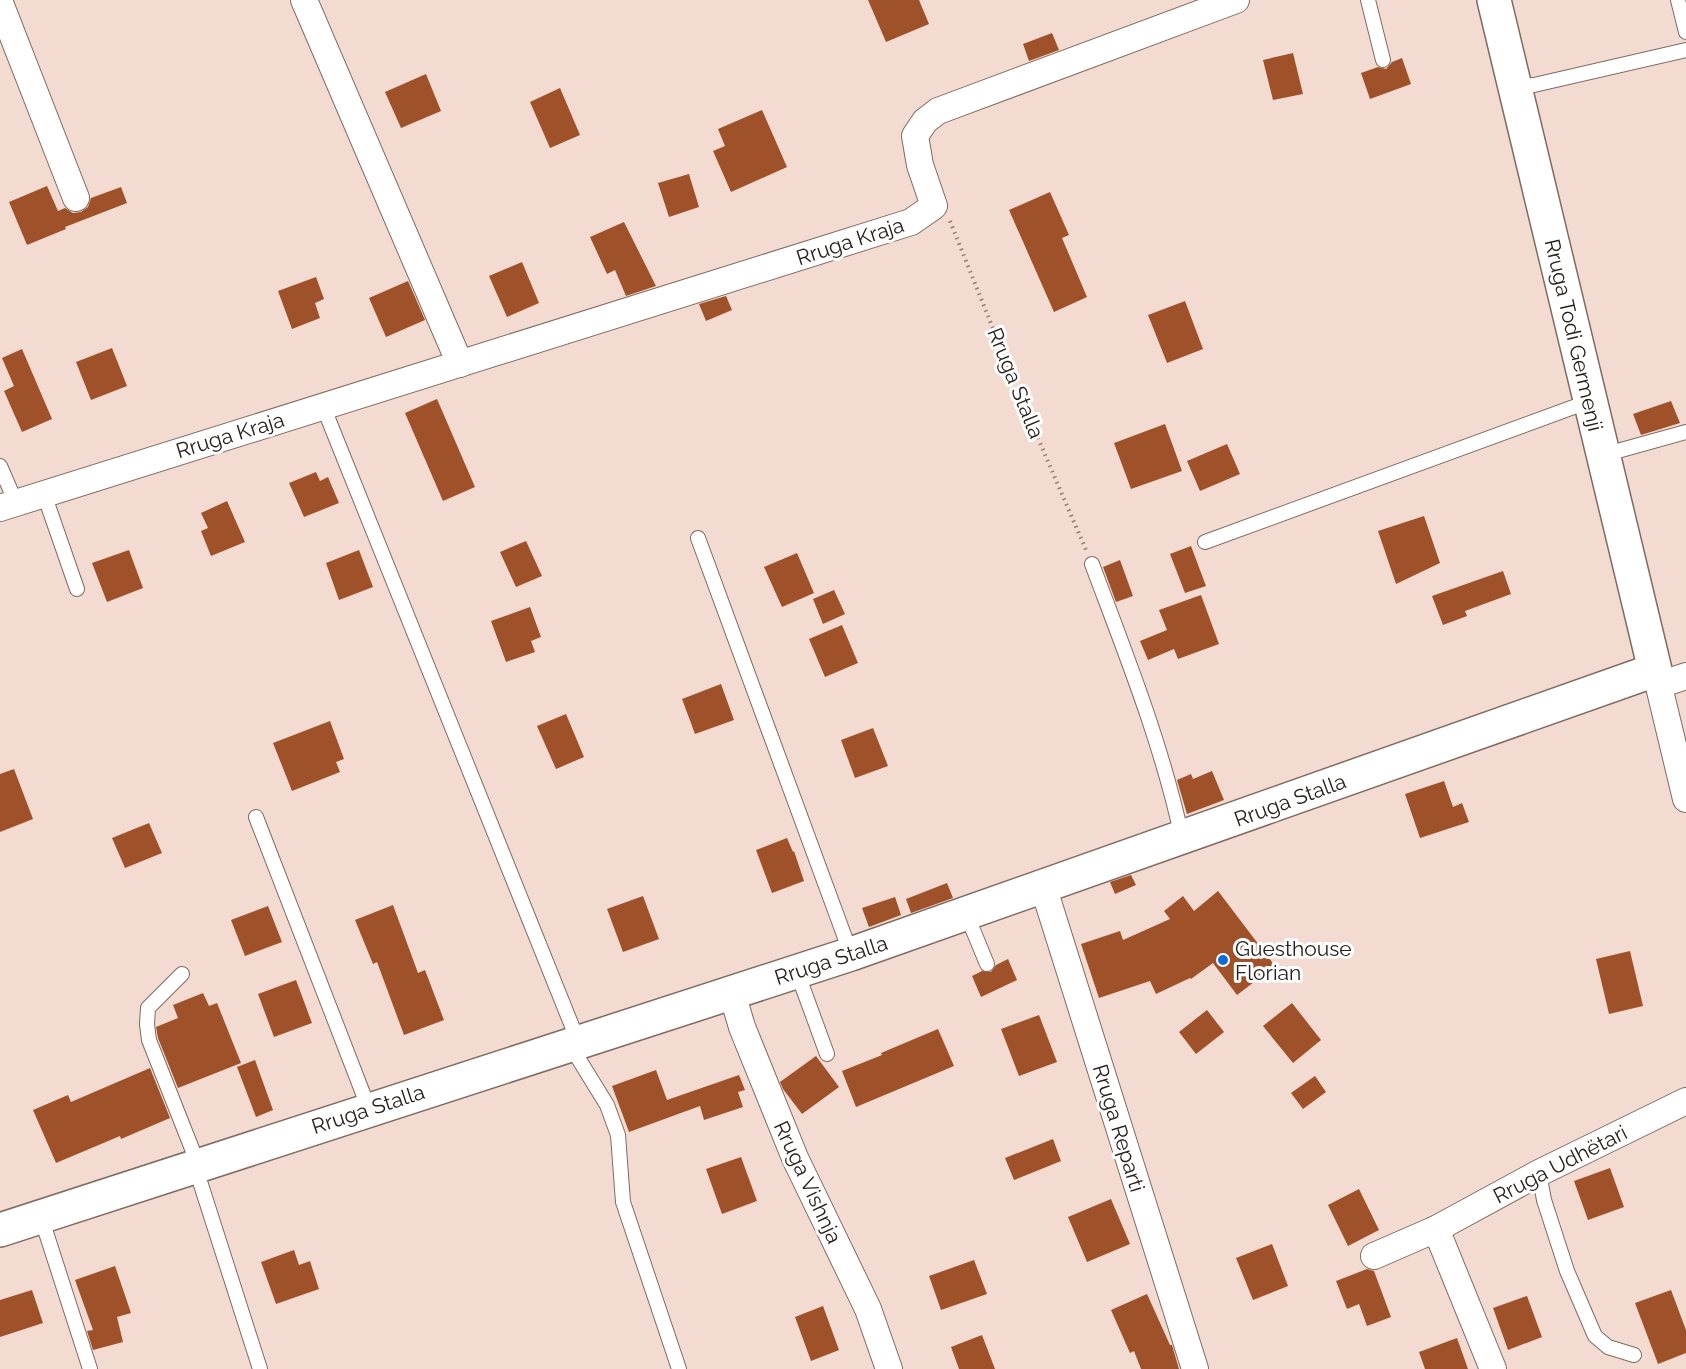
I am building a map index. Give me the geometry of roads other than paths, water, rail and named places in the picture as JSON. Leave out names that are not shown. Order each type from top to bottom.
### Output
[{"type":"street","points":[[304,0],[460,364]]},
{"type":"street","name":"Rruga Kraja","points":[[8,505],[911,222],[934,206],[920,165],[915,136],[925,121],[938,111],[1236,0]]},
{"type":"street","name":"Rruga Todi Germenji","points":[[1494,0],[1603,455],[1666,677]]},
{"type":"street","points":[[0,3],[76,198]]},
{"type":"street","points":[[1666,677],[1686,799]]},
{"type":"street","name":"Rruga Stalla","points":[[0,1230],[797,972],[1182,838],[1666,677]]},
{"type":"street","name":"Rruga Reparti","points":[[1043,886],[1195,1369]]},
{"type":"street","name":"Rruga Vishnja","points":[[732,993],[742,1027],[795,1158],[868,1309],[889,1369]]},
{"type":"street","name":"Rruga Udhëtari","points":[[1374,1256],[1436,1229],[1539,1173],[1686,1101]]},
{"type":"street","points":[[1436,1229],[1493,1369]]},
{"type":"lane","points":[[1368,0],[1383,60]]},
{"type":"lane","points":[[1678,0],[1686,32]]},
{"type":"lane","points":[[1515,87],[1534,85],[1686,50]]},
{"type":"lane","points":[[1205,542],[1590,401]]},
{"type":"lane","points":[[323,406],[574,1043],[607,1106],[618,1135],[623,1202],[680,1369]]},
{"type":"lane","points":[[1603,455],[1686,432]]},
{"type":"lane","points":[[0,466],[8,505]]},
{"type":"lane","points":[[44,494],[77,589]]},
{"type":"lane","points":[[699,538],[851,954]]},
{"type":"lane","points":[[1092,564],[1147,711],[1172,794],[1182,838]]},
{"type":"lane","points":[[256,817],[369,1109]]},
{"type":"lane","points":[[966,913],[987,964]]},
{"type":"lane","points":[[797,972],[827,1054]]},
{"type":"lane","points":[[182,974],[148,1008],[149,1040],[197,1165],[260,1369]]},
{"type":"lane","points":[[1539,1173],[1544,1200],[1567,1270],[1595,1336],[1608,1347],[1634,1355]]},
{"type":"lane","points":[[41,1216],[90,1369]]},
{"type":"place","name":"Guesthouse Florian","points":[[1223,960]]}]
